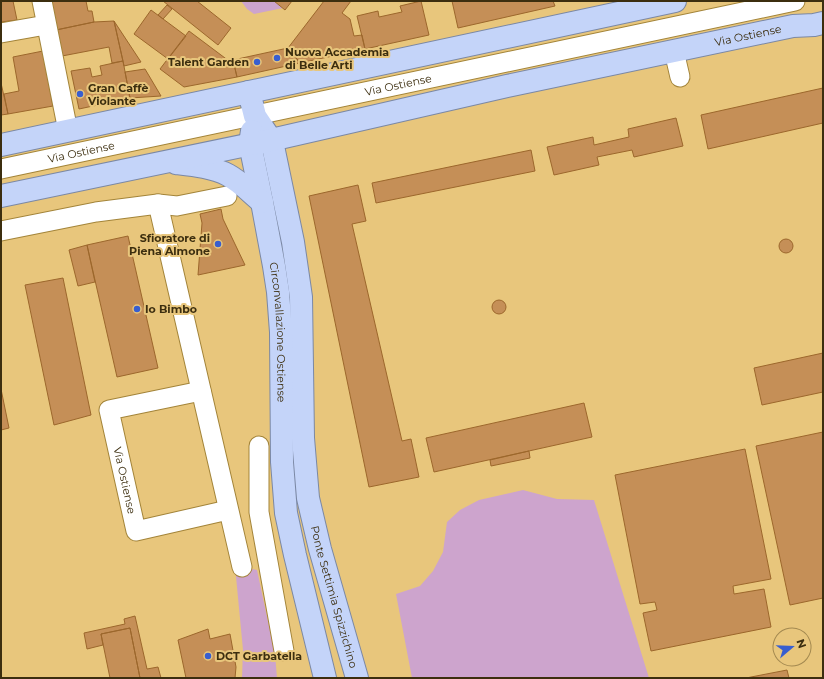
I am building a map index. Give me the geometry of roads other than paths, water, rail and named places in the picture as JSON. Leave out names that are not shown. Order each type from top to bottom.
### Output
[{"type":"main road","name":"Via Ostiense","points":[[1,146],[179,106],[675,1]]},
{"type":"main road","name":"Via Ostiense","points":[[1,196],[260,142],[507,86],[793,26],[823,23]]},
{"type":"main road","points":[[250,92],[260,142]]},
{"type":"main road","name":"Circonvallazione Ostiense","points":[[260,142],[262,202],[274,266],[281,332],[282,475],[288,523],[325,678]]},
{"type":"main road","name":"Circonvallazione Ostiense","points":[[260,142],[274,150],[293,242],[301,297],[304,468],[311,515]]},
{"type":"main road","points":[[162,162],[218,171],[237,180],[262,202]]},
{"type":"main road","name":"Ponte Settimia Spizzichino","points":[[311,515],[357,678]]},
{"type":"street","points":[[42,1],[68,131]]},
{"type":"street","name":"Via Ostiense","points":[[1,169],[795,1]]},
{"type":"street","points":[[1,33],[46,25]]},
{"type":"street","points":[[674,51],[680,77]]},
{"type":"street","points":[[179,106],[190,108],[198,112],[202,117],[205,126],[203,143],[190,156]]},
{"type":"street","points":[[1,231],[96,212],[158,204],[177,206],[227,196]]},
{"type":"street","points":[[158,204],[242,567]]},
{"type":"street","name":"Via Ostiense","points":[[201,391],[109,410],[136,530],[228,510]]},
{"type":"street","points":[[258,446],[260,512],[284,651]]},
{"type":"place","name":"Nuova Accademia di Belle Arti","points":[[277,58]]},
{"type":"place","name":"Talent Garden","points":[[257,62]]},
{"type":"place","name":"Gran Caffè Violante","points":[[80,94]]},
{"type":"place","name":"Sfioratore di Piena Almone","points":[[218,244]]},
{"type":"place","name":"Io Bimbo","points":[[137,309]]},
{"type":"place","name":"DCT Garbatella","points":[[208,656]]}]
